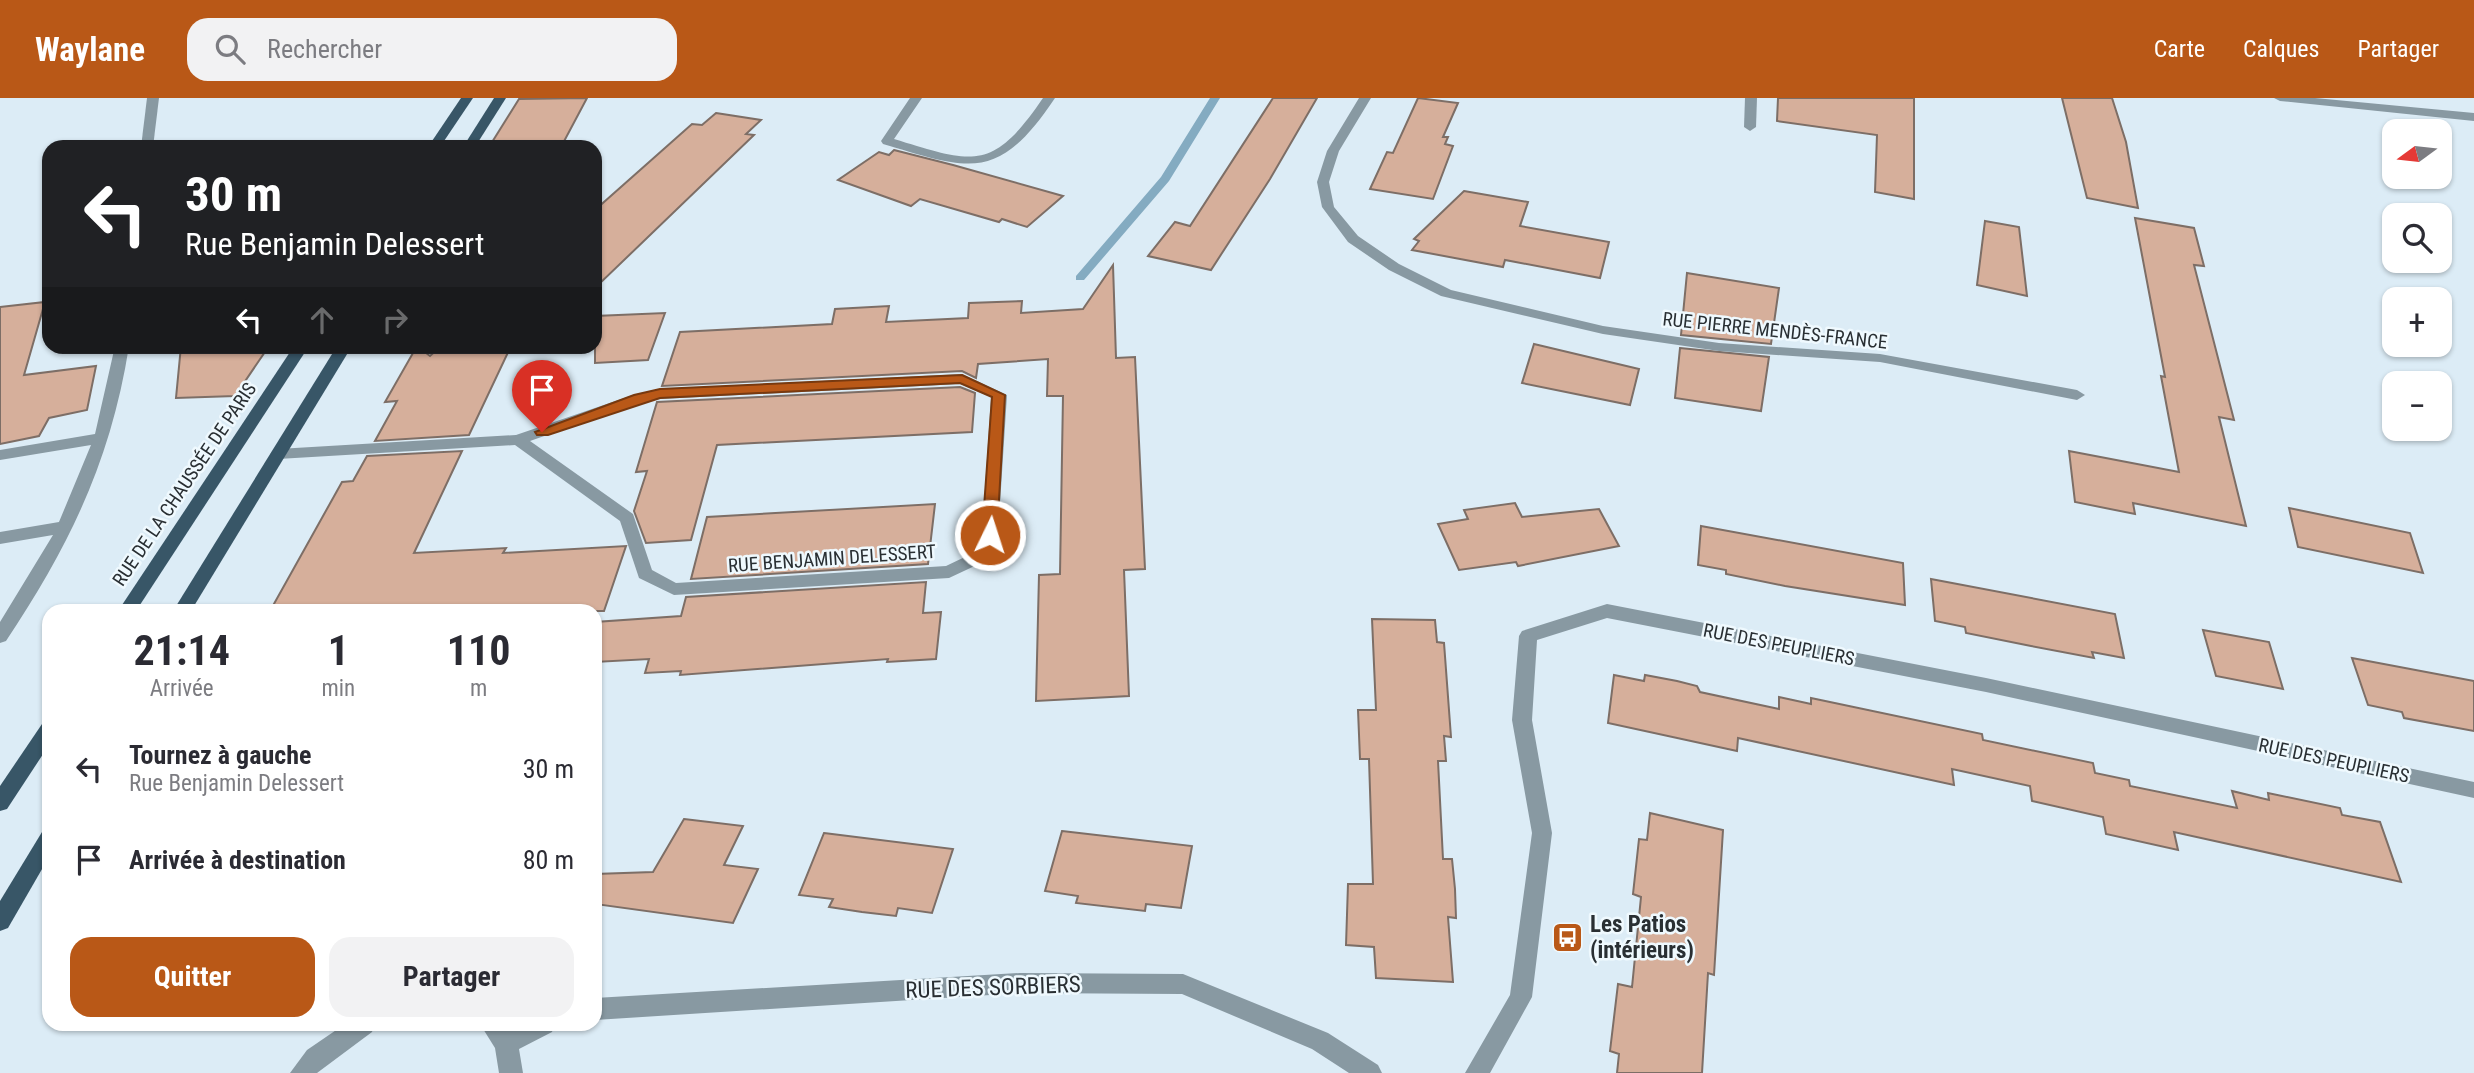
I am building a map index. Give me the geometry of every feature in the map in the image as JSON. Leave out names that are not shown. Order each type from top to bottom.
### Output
[{"type":"main road","points":[[439,140],[467,98]]},
{"type":"main road","points":[[473,140],[500,98]]},
{"type":"main road","name":"RUE DE LA CHAUSSÉE DE PARIS","points":[[132,604],[297,354]]},
{"type":"main road","points":[[187,604],[340,354]]},
{"type":"main road","points":[[0,803],[42,740]]},
{"type":"main road","points":[[0,921],[42,850]]},
{"type":"street","points":[[148,140],[153,98]]},
{"type":"street","points":[[916,98],[887,141],[970,163],[993,156],[1026,131],[1049,98]]},
{"type":"street","name":"RUE PIERRE MENDÈS-FRANCE","points":[[1365,98],[1333,151],[1323,182],[1328,207],[1353,239],[1394,267],[1446,293],[1603,330],[1719,347],[1880,358],[2077,395]]},
{"type":"street","points":[[1749,127],[1751,98]]},
{"type":"street","points":[[2280,98],[2474,117]]},
{"type":"street","points":[[0,636],[64,527],[103,438],[117,387],[121,354]]},
{"type":"street","name":"RUE BENJAMIN DELESSERT","points":[[278,454],[519,440],[638,398],[660,394],[962,379],[999,395],[990,535],[975,559],[949,572],[674,589],[645,574],[627,518],[519,440]]},
{"type":"street","points":[[0,455],[103,438]]},
{"type":"street","points":[[0,538],[64,527]]},
{"type":"street","name":"RUE DES PEUPLIERS","points":[[1477,1073],[1521,997],[1542,834],[1522,720],[1528,636],[1608,611],[2000,688],[2474,790]]},
{"type":"street","name":"RUE DES SORBIERS","points":[[602,1009],[1020,983],[1183,984],[1320,1041],[1370,1073]]},
{"type":"street","points":[[302,1073],[315,1058],[354,1031]]},
{"type":"street","points":[[496,1031],[506,1044],[511,1073]]},
{"type":"street","points":[[506,1044],[531,1031]]},
{"type":"building","points":[[587,98],[565,140],[493,140],[519,99]]},
{"type":"building","points":[[1273,98],[1317,98],[1270,179],[1211,270],[1148,256],[1175,222],[1190,226]]},
{"type":"building","points":[[1418,98],[1458,103],[1443,137],[1448,137],[1445,144],[1453,146],[1433,199],[1370,189],[1387,152],[1393,153]]},
{"type":"building","points":[[1778,98],[1914,98],[1914,199],[1875,192],[1877,135],[1777,121]]},
{"type":"building","points":[[2062,98],[2112,98],[2126,142],[2138,208],[2087,198]]},
{"type":"building","points":[[716,113],[761,120],[746,134],[754,135],[602,281],[602,204],[692,124],[702,125]]},
{"type":"building","points":[[894,150],[1063,196],[1027,227],[1002,219],[999,222],[920,199],[911,206],[838,180],[879,152],[889,155]]},
{"type":"building","points":[[1464,191],[1528,202],[1520,226],[1609,242],[1600,278],[1505,260],[1503,267],[1412,250],[1419,241],[1414,239]]},
{"type":"building","points":[[2135,218],[2194,228],[2204,266],[2194,265],[2234,420],[2219,417],[2246,526],[2133,503],[2135,514],[2075,502],[2069,451],[2179,472],[2161,376],[2165,377]]},
{"type":"building","points":[[1985,221],[2019,227],[2027,296],[1977,285]]},
{"type":"building","points":[[1113,265],[1116,358],[1135,357],[1145,569],[1124,570],[1129,696],[1036,701],[1039,575],[1060,574],[1063,396],[1047,396],[1048,359],[978,364],[976,378],[962,371],[662,386],[680,332],[832,324],[835,309],[889,306],[886,322],[968,318],[969,303],[1022,301],[1021,313],[1083,309]]},
{"type":"building","points":[[1687,273],[1779,288],[1771,344],[1681,335]]},
{"type":"building","points":[[42,302],[42,312],[24,375],[96,366],[87,410],[49,418],[39,436],[0,444],[0,307]]},
{"type":"building","points":[[665,313],[648,360],[595,363],[595,354],[602,354],[602,316]]},
{"type":"building","points":[[1534,344],[1639,369],[1630,405],[1522,383]]},
{"type":"building","points":[[1680,348],[1769,357],[1761,411],[1675,398]]},
{"type":"building","points":[[180,354],[264,354],[235,396],[176,398]]},
{"type":"building","points":[[412,354],[507,354],[469,435],[375,441],[397,401],[385,402]]},
{"type":"building","points":[[960,387],[975,393],[972,432],[717,445],[691,540],[646,543],[634,511],[647,471],[636,472],[657,402]]},
{"type":"building","points":[[462,451],[414,553],[506,548],[503,553],[626,546],[604,611],[602,604],[274,604],[342,482],[353,481],[367,456]]},
{"type":"building","points":[[1515,503],[1522,517],[1599,509],[1619,546],[1518,566],[1516,562],[1459,570],[1438,524],[1468,519],[1464,510]]},
{"type":"building","points":[[935,504],[928,564],[691,579],[707,517]]},
{"type":"building","points":[[2289,508],[2410,533],[2423,573],[2298,547]]},
{"type":"building","points":[[1701,526],[1903,563],[1905,605],[1785,586],[1726,574],[1726,570],[1698,565]]},
{"type":"building","points":[[1931,579],[2115,614],[2124,658],[2092,652],[2094,658],[2031,646],[1966,633],[1965,627],[1935,621]]},
{"type":"building","points":[[926,582],[923,613],[941,612],[936,659],[887,662],[888,659],[680,675],[681,671],[645,673],[649,659],[602,662],[602,622],[681,616],[686,597]]},
{"type":"building","points":[[1372,619],[1435,620],[1437,642],[1444,643],[1451,737],[1444,736],[1446,761],[1438,761],[1443,859],[1452,859],[1455,889],[1456,918],[1448,917],[1453,982],[1376,978],[1374,947],[1346,945],[1348,884],[1373,884],[1369,759],[1360,759],[1358,710],[1376,710]]},
{"type":"building","points":[[2203,630],[2269,642],[2283,689],[2216,676]]},
{"type":"building","points":[[2352,658],[2474,681],[2474,731],[2404,718],[2402,712],[2368,705]]},
{"type":"building","points":[[1614,675],[1644,681],[1645,675],[1677,681],[1697,686],[1700,692],[1779,709],[1779,697],[1811,704],[1811,698],[1982,734],[1983,740],[2093,763],[2095,773],[2129,780],[2130,786],[2237,808],[2232,791],[2269,800],[2268,793],[2340,808],[2342,815],[2380,822],[2401,882],[2174,832],[2178,850],[2106,834],[2103,817],[2032,801],[2030,786],[1952,769],[1954,785],[1738,738],[1737,751],[1608,723]]},
{"type":"building","points":[[1650,813],[1723,830],[1714,975],[1708,973],[1702,1073],[1617,1073],[1619,1054],[1610,1051],[1618,984],[1632,987],[1641,897],[1633,894],[1639,839],[1647,840]]},
{"type":"building","points":[[684,819],[743,826],[724,865],[758,869],[733,923],[602,905],[602,874],[653,872]]},
{"type":"building","points":[[1062,831],[1192,846],[1181,908],[1146,904],[1145,911],[1076,903],[1078,896],[1045,891]]},
{"type":"building","points":[[824,833],[953,849],[932,913],[898,908],[896,916],[862,912],[829,907],[833,899],[799,895]]},
{"type":"waterway","points":[[1080,278],[1165,179],[1215,98]]},
{"type":"place","name":"Les Patios (intérieurs)","points":[[1567,937]]},
{"type":"route","points":[[542,432],[638,398],[660,394],[962,379],[999,395],[990,535]]}]
